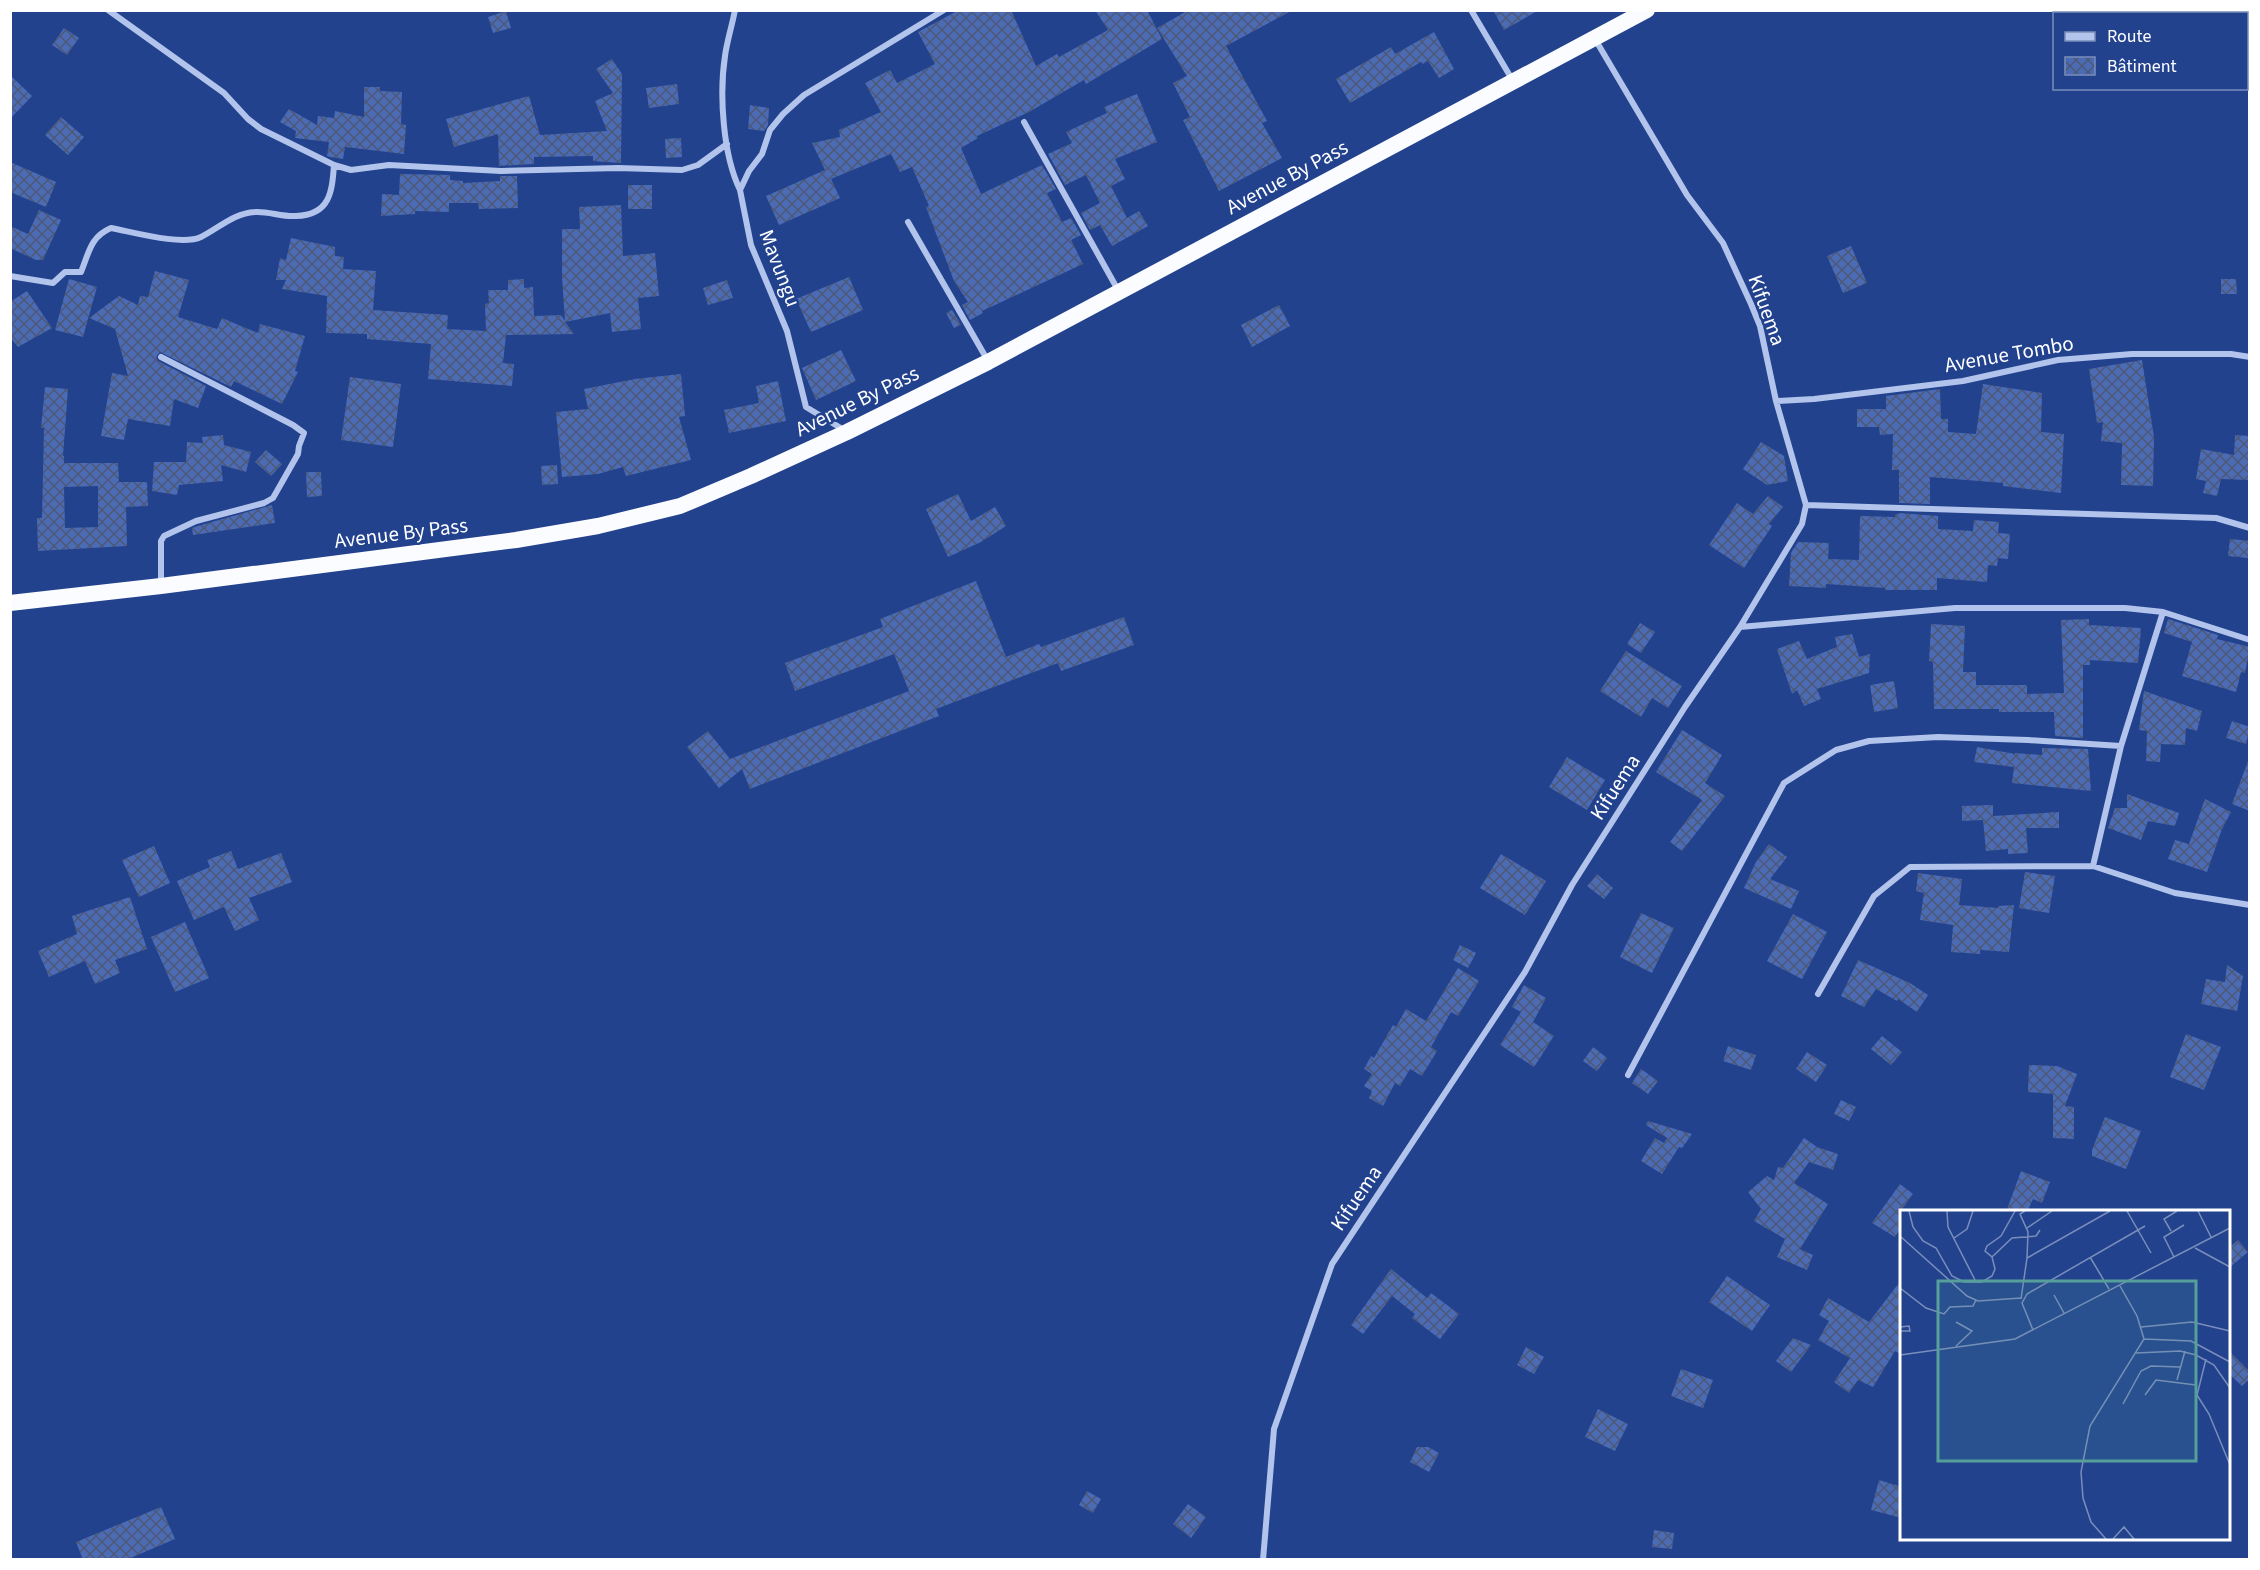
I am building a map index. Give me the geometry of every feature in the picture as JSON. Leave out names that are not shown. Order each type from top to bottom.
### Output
[{"type":"highway","name":"Avenue By Pass","points":[[10,603],[516,540],[598,526],[680,506],[847,432],[988,362],[1647,10]]},
{"type":"street","points":[[108,10],[224,93],[248,119],[261,129],[334,165],[351,170],[389,165],[501,171],[618,168],[682,170],[698,165],[727,144]]},
{"type":"street","name":"Mavungu","points":[[735,10],[724,66],[722,96],[727,144],[740,190],[751,245],[787,331],[806,407],[847,432]]},
{"type":"street","points":[[740,190],[749,171],[762,154],[770,130],[783,114],[804,96],[944,10]]},
{"type":"street","points":[[1471,10],[1513,81]]},
{"type":"street","name":"Kifuema","points":[[1263,1560],[1274,1429],[1332,1264],[1525,972],[1572,885],[1685,707],[1740,627],[1802,524],[1806,506],[1776,401],[1760,326],[1723,243],[1687,195],[1594,38]]},
{"type":"street","points":[[1024,122],[1119,294]]},
{"type":"street","points":[[10,276],[53,283],[65,272],[81,272],[94,239],[101,232],[111,228],[183,240],[200,238],[234,217],[255,212],[296,216],[315,212],[326,203],[332,192],[334,165]]},
{"type":"street","points":[[908,222],[988,362]]},
{"type":"street","name":"Avenue Tombo","points":[[1776,401],[1814,399],[1963,381],[2058,360],[2132,354],[2231,354],[2250,357]]},
{"type":"street","points":[[161,357],[293,425],[304,433],[298,454],[273,498],[264,503],[196,521],[164,536],[161,541],[161,586]]},
{"type":"street","points":[[1806,506],[2216,518],[2250,528]]},
{"type":"street","points":[[1740,627],[1954,608],[2072,606],[2163,612],[2250,640]]},
{"type":"street","points":[[2093,866],[2121,746],[2163,612]]},
{"type":"street","points":[[1628,1075],[1784,783],[1836,750],[1869,741],[1938,737],[2121,746]]},
{"type":"street","points":[[1818,994],[1874,896],[1910,867],[2093,866],[2175,893],[2250,905]]},
{"type":"building","points":[[959,10],[1011,10],[1036,66],[1057,54],[1059,57],[1108,30],[1095,10],[1147,10],[1162,39],[1086,84],[1084,80],[1029,112],[977,136],[978,138],[961,148],[981,194],[1042,165],[1056,189],[1047,193],[1062,222],[1071,218],[1081,235],[1071,240],[1083,264],[982,311],[983,313],[970,320],[962,305],[968,302],[954,281],[926,207],[929,206],[912,167],[900,172],[891,154],[831,179],[840,198],[779,225],[766,196],[825,170],[812,143],[840,137],[839,130],[881,112],[865,83],[890,70],[897,83],[935,64],[918,32]]},
{"type":"building","points":[[1189,10],[1293,10],[1226,46],[1267,121],[1262,123],[1282,158],[1219,191],[1183,120],[1190,117],[1173,83],[1187,76],[1157,28]]},
{"type":"building","points":[[1493,10],[1539,10],[1504,30]]},
{"type":"building","points":[[506,11],[511,28],[493,33],[488,17]]},
{"type":"building","points":[[64,28],[79,38],[67,55],[52,45]]},
{"type":"building","points":[[1434,32],[1454,69],[1439,78],[1428,61],[1423,64],[1421,62],[1350,103],[1336,79],[1391,47],[1395,54]]},
{"type":"building","points":[[612,59],[622,74],[621,163],[593,161],[593,156],[534,157],[534,164],[499,166],[498,134],[454,147],[446,119],[529,96],[540,135],[607,131],[595,101],[613,93],[596,69]]},
{"type":"building","points":[[10,75],[32,96],[10,119]]},
{"type":"building","points":[[677,84],[679,104],[649,108],[646,88]]},
{"type":"building","points":[[364,87],[380,87],[380,91],[402,92],[401,124],[406,125],[404,154],[345,147],[343,159],[330,157],[327,156],[329,142],[295,138],[296,131],[280,122],[289,109],[317,125],[318,116],[334,118],[335,111],[364,117]]},
{"type":"building","points":[[1137,94],[1157,142],[1115,159],[1125,179],[1111,186],[1127,218],[1139,211],[1148,226],[1112,246],[1100,225],[1090,230],[1081,213],[1100,203],[1086,175],[1065,185],[1048,154],[1072,143],[1066,132],[1107,113],[1104,107]]},
{"type":"building","points":[[750,105],[769,108],[768,125],[764,131],[748,129]]},
{"type":"building","points":[[61,117],[84,137],[68,155],[45,135]]},
{"type":"building","points":[[681,138],[682,157],[666,158],[665,139]]},
{"type":"building","points":[[10,162],[56,182],[46,207],[10,192]]},
{"type":"building","points":[[400,174],[450,175],[450,180],[463,181],[463,183],[500,181],[500,176],[517,176],[518,208],[479,209],[478,203],[449,203],[449,212],[415,211],[415,214],[381,216],[382,194],[399,195]]},
{"type":"building","points":[[628,185],[652,185],[652,209],[628,209]]},
{"type":"building","points":[[621,205],[623,256],[655,253],[659,296],[638,298],[641,329],[612,332],[610,313],[565,322],[574,334],[506,335],[503,363],[514,364],[512,386],[428,379],[431,344],[367,339],[367,334],[326,333],[327,296],[282,289],[286,280],[276,280],[280,258],[286,260],[291,238],[335,247],[335,256],[344,257],[343,269],[376,271],[373,310],[448,315],[447,329],[486,331],[485,304],[489,303],[488,290],[508,290],[508,280],[524,279],[524,288],[533,287],[534,316],[561,315],[565,321],[562,229],[580,229],[579,207]]},
{"type":"building","points":[[39,210],[61,220],[43,260],[36,260],[10,248],[10,226],[28,234]]},
{"type":"building","points":[[1851,246],[1867,283],[1843,293],[1827,256]]},
{"type":"building","points":[[155,271],[189,280],[178,317],[217,329],[222,318],[258,333],[260,324],[305,336],[295,371],[298,372],[282,404],[234,381],[231,387],[160,352],[156,357],[158,361],[206,386],[198,408],[174,399],[170,426],[128,419],[124,440],[101,436],[112,373],[128,376],[115,329],[89,318],[119,296],[138,305],[140,296],[148,297]]},
{"type":"building","points":[[849,277],[863,310],[811,332],[796,299]]},
{"type":"building","points":[[69,279],[97,287],[83,337],[55,330]]},
{"type":"building","points":[[2221,279],[2236,279],[2237,294],[2221,294]]},
{"type":"building","points":[[727,280],[733,298],[708,305],[703,288]]},
{"type":"building","points":[[27,291],[52,328],[18,347],[10,337],[10,302]]},
{"type":"building","points":[[1279,305],[1290,326],[1252,347],[1241,325]]},
{"type":"building","points":[[952,310],[961,325],[954,328],[946,313]]},
{"type":"building","points":[[841,350],[856,381],[816,400],[802,368]]},
{"type":"building","points":[[2142,360],[2154,437],[2153,486],[2121,485],[2122,443],[2101,441],[2103,422],[2097,423],[2089,369]]},
{"type":"building","points":[[681,374],[685,416],[679,417],[691,460],[626,476],[623,467],[598,474],[562,477],[556,412],[588,409],[584,389],[635,379]]},
{"type":"building","points":[[350,377],[401,384],[393,447],[341,440]]},
{"type":"building","points":[[778,381],[786,421],[729,433],[724,410],[759,403],[756,386]]},
{"type":"building","points":[[1983,384],[2042,393],[2041,432],[2064,434],[2061,493],[2003,486],[2003,483],[1930,477],[1930,504],[1899,503],[1899,470],[1892,470],[1893,434],[1880,435],[1879,427],[1857,427],[1857,409],[1886,409],[1886,396],[1940,389],[1941,419],[1948,419],[1948,432],[1976,434]]},
{"type":"building","points":[[45,387],[68,389],[64,463],[118,463],[119,482],[147,482],[148,506],[126,507],[127,546],[38,551],[37,518],[42,518],[44,428],[41,428]],"holes":[[[98,486],[98,527],[65,528],[64,487]]]},
{"type":"building","points":[[223,435],[224,445],[251,452],[246,472],[221,465],[223,481],[179,485],[177,495],[152,491],[154,462],[186,462],[187,442],[203,443],[202,437]]},
{"type":"building","points":[[2235,435],[2250,436],[2250,480],[2221,479],[2217,496],[2203,493],[2206,481],[2196,479],[2201,449],[2234,455]]},
{"type":"building","points":[[1761,442],[1784,456],[1788,481],[1767,485],[1743,469]]},
{"type":"building","points":[[266,450],[282,464],[271,476],[255,462]]},
{"type":"building","points":[[557,465],[558,484],[542,485],[541,466]]},
{"type":"building","points":[[306,472],[321,472],[322,496],[307,497]]},
{"type":"building","points":[[958,494],[971,521],[995,507],[1006,526],[981,542],[948,557],[926,509]]},
{"type":"building","points":[[1768,496],[1783,507],[1769,524],[1772,526],[1744,568],[1709,545],[1737,503],[1753,514]]},
{"type":"building","points":[[272,505],[275,523],[193,535],[192,528]]},
{"type":"building","points":[[1899,513],[1938,516],[1938,529],[1973,531],[1974,520],[1999,522],[1998,533],[2010,534],[2008,559],[1998,558],[1997,566],[1988,565],[1987,582],[1937,578],[1937,590],[1885,590],[1885,588],[1826,584],[1826,588],[1789,586],[1791,553],[1798,542],[1829,543],[1828,559],[1859,560],[1860,516],[1895,517]]},
{"type":"building","points":[[2230,539],[2250,541],[2248,558],[2228,556]]},
{"type":"building","points":[[976,581],[1006,657],[1124,617],[1134,645],[1061,671],[1058,663],[936,709],[939,716],[750,789],[742,769],[719,788],[687,747],[708,731],[730,759],[909,691],[894,654],[795,691],[785,663],[883,627],[880,619]]},
{"type":"building","points":[[2089,619],[2089,625],[2141,628],[2138,663],[2090,660],[2090,665],[2083,665],[2083,738],[2055,736],[2054,712],[1934,709],[1933,662],[1929,661],[1931,624],[1965,626],[1963,672],[1976,672],[1976,685],[2027,685],[2027,694],[2064,693],[2061,620]]},
{"type":"building","points":[[2168,619],[2218,635],[2217,639],[2250,647],[2245,673],[2241,672],[2236,692],[2182,676],[2192,642],[2164,633]]},
{"type":"building","points":[[1640,623],[1655,632],[1641,653],[1627,644]]},
{"type":"building","points":[[1852,634],[1859,657],[1870,654],[1869,673],[1817,689],[1821,699],[1804,706],[1797,690],[1792,694],[1777,649],[1799,641],[1807,659],[1837,647],[1835,637]]},
{"type":"building","points":[[1626,651],[1682,686],[1668,708],[1652,698],[1641,717],[1600,691]]},
{"type":"building","points":[[1894,681],[1898,708],[1874,712],[1870,685]]},
{"type":"building","points":[[2144,691],[2202,711],[2197,731],[2186,728],[2185,745],[2161,744],[2160,762],[2146,761],[2147,731],[2139,730]]},
{"type":"building","points":[[2232,721],[2250,727],[2246,744],[2226,738]]},
{"type":"building","points":[[1682,730],[1722,755],[1705,783],[1725,796],[1682,851],[1670,842],[1702,800],[1656,772]]},
{"type":"building","points":[[1977,747],[2015,754],[2042,755],[2042,748],[2088,749],[2091,791],[2012,783],[2014,767],[1974,762]]},
{"type":"building","points":[[1567,757],[1605,780],[1587,810],[1549,787]]},
{"type":"building","points":[[2248,761],[2250,761],[2250,811],[2232,804]]},
{"type":"building","points":[[2127,794],[2179,813],[2175,826],[2148,821],[2141,840],[2108,828],[2115,808],[2127,808]]},
{"type":"building","points":[[2205,799],[2231,812],[2222,829],[2207,872],[2168,859],[2175,840],[2189,844]]},
{"type":"building","points":[[1993,805],[1993,816],[2059,812],[2059,828],[2026,828],[2028,853],[2008,854],[2008,849],[1986,851],[1983,820],[1962,821],[1962,806]]},
{"type":"building","points":[[1769,844],[1787,857],[1770,879],[1799,891],[1791,909],[1744,888],[1756,862]]},
{"type":"building","points":[[154,846],[170,883],[139,897],[122,860]]},
{"type":"building","points":[[231,851],[238,869],[281,853],[292,882],[249,898],[259,920],[235,931],[224,907],[194,920],[177,881],[210,867],[207,860]]},
{"type":"building","points":[[1501,854],[1546,881],[1525,915],[1480,888]]},
{"type":"building","points":[[2025,872],[2055,876],[2049,913],[2019,908]]},
{"type":"building","points":[[1918,873],[1962,879],[1959,905],[1998,908],[1998,906],[2014,905],[2009,952],[1980,950],[1980,954],[1951,952],[1953,925],[1920,920],[1924,893],[1916,891]]},
{"type":"building","points":[[1597,874],[1613,888],[1604,899],[1587,886]]},
{"type":"building","points":[[130,897],[147,949],[115,960],[120,973],[95,984],[85,961],[49,977],[38,951],[77,934],[72,916]]},
{"type":"building","points":[[1641,913],[1674,928],[1652,973],[1620,957]]},
{"type":"building","points":[[1793,914],[1827,932],[1802,979],[1767,961]]},
{"type":"building","points":[[185,922],[209,978],[175,992],[151,937]]},
{"type":"building","points":[[1460,945],[1476,953],[1468,968],[1453,960]]},
{"type":"building","points":[[1858,960],[1910,983],[1928,995],[1917,1012],[1898,999],[1897,1001],[1876,989],[1864,1007],[1841,996]]},
{"type":"building","points":[[2227,965],[2243,976],[2237,1011],[2201,1004],[2206,979],[2225,982]]},
{"type":"building","points":[[1458,968],[1479,981],[1458,1016],[1451,1012],[1431,1047],[1437,1051],[1422,1076],[1410,1069],[1400,1086],[1395,1083],[1383,1106],[1369,1098],[1372,1091],[1364,1086],[1372,1074],[1364,1069],[1371,1056],[1374,1058],[1393,1025],[1396,1027],[1406,1009],[1426,1021]]},
{"type":"building","points":[[1524,985],[1546,998],[1533,1022],[1554,1036],[1534,1067],[1500,1045],[1521,1012],[1512,1007]]},
{"type":"building","points":[[2186,1034],[2221,1047],[2204,1090],[2170,1077]]},
{"type":"building","points":[[1882,1036],[1902,1052],[1891,1065],[1871,1049]]},
{"type":"building","points":[[1728,1046],[1756,1055],[1751,1070],[1723,1061]]},
{"type":"building","points":[[1593,1047],[1607,1058],[1597,1071],[1583,1061]]},
{"type":"building","points":[[1807,1052],[1827,1065],[1816,1082],[1796,1069]]},
{"type":"building","points":[[2029,1065],[2057,1066],[2077,1074],[2065,1106],[2074,1107],[2074,1139],[2053,1138],[2053,1094],[2028,1092]]},
{"type":"building","points":[[1641,1069],[1658,1081],[1648,1094],[1632,1083]]},
{"type":"building","points":[[1841,1100],[1856,1107],[1849,1121],[1834,1114]]},
{"type":"building","points":[[2105,1117],[2141,1131],[2126,1169],[2092,1156],[2092,1150]]},
{"type":"building","points":[[1648,1121],[1692,1134],[1682,1148],[1679,1147],[1662,1174],[1641,1161],[1655,1138],[1664,1143],[1667,1138],[1646,1125]]},
{"type":"building","points":[[1804,1138],[1817,1147],[1838,1154],[1833,1170],[1809,1162],[1794,1183],[1828,1204],[1800,1249],[1813,1255],[1807,1270],[1777,1257],[1785,1239],[1754,1221],[1761,1209],[1748,1192],[1767,1176],[1774,1180],[1778,1167],[1783,1168]]},
{"type":"building","points":[[2021,1171],[2050,1182],[2042,1203],[2033,1199],[2028,1210],[2007,1210]]},
{"type":"building","points":[[1900,1184],[1913,1194],[1900,1210],[1900,1229],[1895,1237],[1872,1223]]},
{"type":"building","points":[[2238,1240],[2248,1252],[2230,1267],[2230,1247]]},
{"type":"building","points":[[1391,1269],[1427,1298],[1431,1293],[1459,1314],[1440,1339],[1412,1318],[1415,1314],[1392,1296],[1363,1334],[1351,1325]]},
{"type":"building","points":[[1727,1276],[1770,1305],[1752,1331],[1709,1302]]},
{"type":"building","points":[[1900,1282],[1900,1354],[1895,1351],[1873,1387],[1858,1380],[1849,1393],[1834,1382],[1850,1358],[1818,1340],[1829,1321],[1819,1315],[1828,1298],[1869,1322]]},
{"type":"building","points":[[1793,1338],[1811,1345],[1791,1372],[1776,1361]]},
{"type":"building","points":[[1526,1347],[1544,1357],[1534,1374],[1517,1365]]},
{"type":"building","points":[[2230,1352],[2250,1372],[2250,1379],[2242,1386],[2230,1375]]},
{"type":"building","points":[[1681,1369],[1713,1380],[1703,1408],[1671,1396]]},
{"type":"building","points":[[1598,1409],[1628,1424],[1615,1451],[1585,1437]]},
{"type":"building","points":[[1417,1447],[1428,1447],[1439,1453],[1429,1472],[1410,1462]]},
{"type":"building","points":[[1879,1480],[1900,1486],[1898,1517],[1871,1510]]},
{"type":"building","points":[[1087,1491],[1101,1499],[1093,1513],[1079,1505]]},
{"type":"building","points":[[1188,1504],[1206,1517],[1191,1538],[1173,1524]]},
{"type":"building","points":[[161,1507],[175,1539],[126,1560],[83,1560],[76,1542]]},
{"type":"building","points":[[1654,1530],[1674,1533],[1672,1549],[1652,1547]]}]
